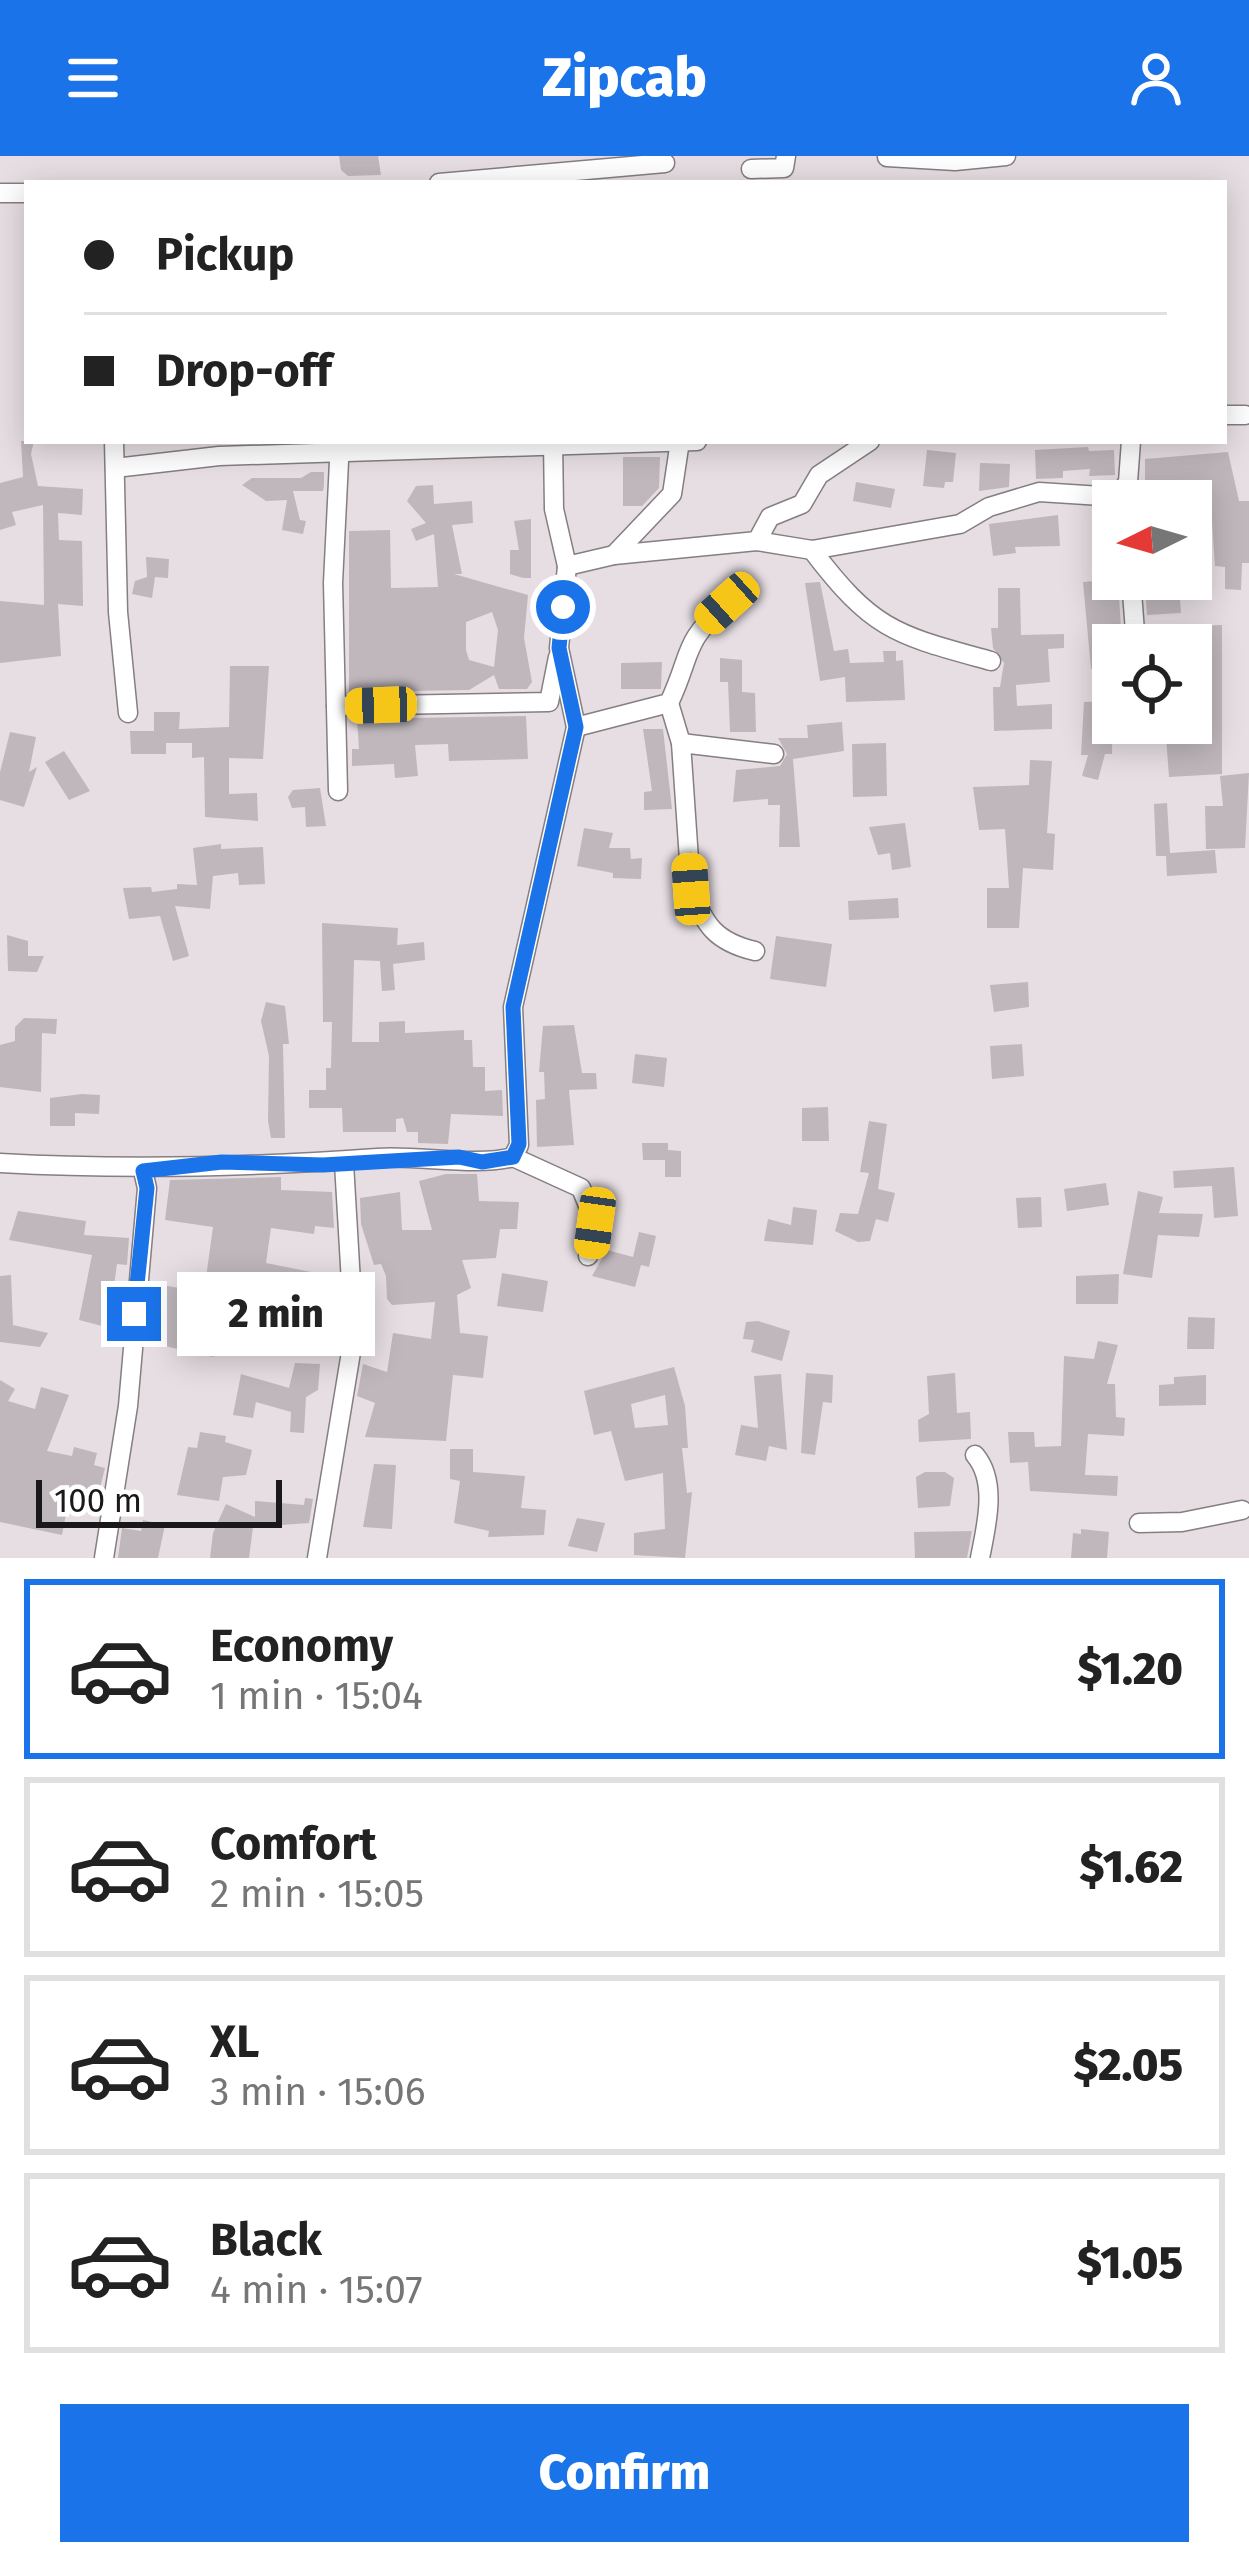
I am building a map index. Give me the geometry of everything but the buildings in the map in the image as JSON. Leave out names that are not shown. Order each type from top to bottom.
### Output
[{"type":"street","points":[[887,157],[955,161],[1006,156]]},
{"type":"street","points":[[752,169],[784,160]]},
{"type":"street","points":[[468,180],[666,168]]},
{"type":"street","points":[[1227,416],[1245,415]]},
{"type":"street","points":[[114,444],[117,593],[128,713]]},
{"type":"street","points":[[115,468],[340,446],[585,444]]},
{"type":"street","points":[[614,555],[672,494],[680,444]]},
{"type":"street","points":[[757,541],[770,517],[802,504],[819,475],[866,444]]},
{"type":"street","points":[[1127,480],[1131,444]]},
{"type":"street","points":[[336,706],[550,702],[567,566],[554,509],[553,445]]},
{"type":"street","points":[[338,791],[333,583],[340,446]]},
{"type":"street","points":[[567,566],[614,555],[757,541],[812,550],[960,524],[989,507],[1039,492],[1092,495]]},
{"type":"street","points":[[812,550],[852,602],[911,640],[991,661]]},
{"type":"street","points":[[727,603],[687,645],[685,669],[669,703],[682,743],[691,889],[714,933],[755,951]]},
{"type":"street","points":[[513,1157],[519,1144],[513,1007],[576,727],[559,648]]},
{"type":"street","points":[[576,727],[669,703]]},
{"type":"street","points":[[682,743],[774,754]]},
{"type":"street","points":[[0,1163],[143,1171],[222,1162],[459,1157],[482,1162],[513,1157],[581,1188],[595,1223],[588,1256]]},
{"type":"street","points":[[316,1558],[354,1334],[344,1163]]},
{"type":"street","points":[[104,1558],[128,1406],[147,1188],[143,1171]]},
{"type":"street","points":[[975,1456],[982,1462],[987,1499],[980,1558]]},
{"type":"street","points":[[1139,1522],[1182,1522],[1247,1512]]},
{"type":"route","points":[[134,1314],[147,1188],[143,1171],[222,1162],[323,1165],[374,1158],[459,1157],[482,1162],[513,1157],[519,1144],[519,1117],[513,1007],[576,727],[559,648],[563,607]]}]
